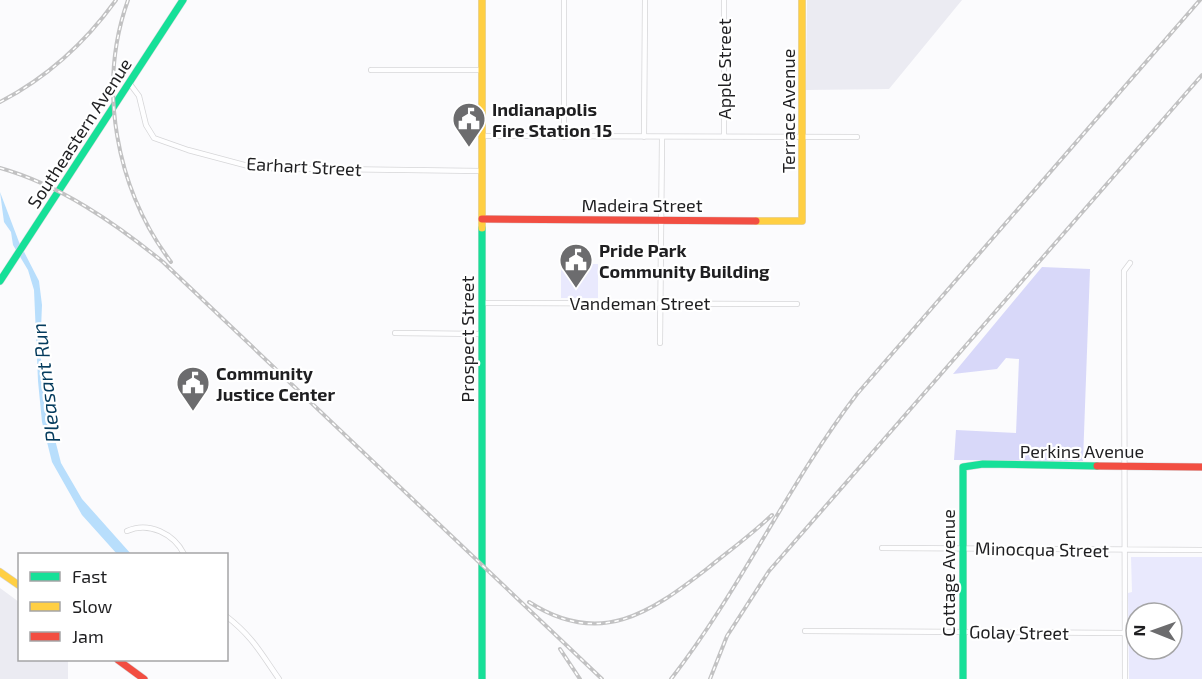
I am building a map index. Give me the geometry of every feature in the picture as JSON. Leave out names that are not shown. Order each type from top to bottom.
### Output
[{"type":"street","name":"Southeastern Avenue","points":[[0,281],[183,0]]},
{"type":"street","name":"Prospect Street","points":[[482,0],[482,679]]},
{"type":"street","points":[[564,0],[564,136]]},
{"type":"street","points":[[644,137],[645,0]]},
{"type":"street","name":"Apple Street","points":[[724,0],[724,137]]},
{"type":"street","name":"Terrace Avenue","points":[[802,0],[802,221]]},
{"type":"street","points":[[371,70],[482,70]]},
{"type":"street","name":"Earhart Street","points":[[130,84],[139,96],[146,125],[154,138],[256,168],[482,171]]},
{"type":"street","points":[[482,136],[857,137]]},
{"type":"street","points":[[660,343],[662,137]]},
{"type":"street","name":"Madeira Street","points":[[482,219],[802,221]]},
{"type":"street","points":[[1125,601],[1124,271],[1130,263]]},
{"type":"street","name":"Vandeman Street","points":[[482,303],[797,304]]},
{"type":"street","points":[[395,333],[482,334]]},
{"type":"street","name":"Perkins Avenue","points":[[963,467],[983,464],[1202,467]]},
{"type":"street","name":"Cottage Avenue","points":[[963,467],[963,679]]},
{"type":"street","points":[[128,531],[137,526],[159,531],[179,545],[183,553]]},
{"type":"street","name":"Minocqua Street","points":[[882,548],[1202,550]]},
{"type":"street","points":[[0,572],[18,585]]},
{"type":"street","points":[[228,618],[251,637],[279,679]]},
{"type":"street","name":"Golay Street","points":[[805,631],[1124,633]]},
{"type":"street","points":[[119,661],[144,679]]},
{"type":"street","points":[[1125,661],[1125,679]]},
{"type":"shaded area","points":[[807,0],[962,0],[889,89],[806,90]]},
{"type":"shaded area","name":"Pleasant Run","points":[[0,192],[19,242],[39,281],[42,305],[40,353],[51,424],[61,463],[82,499],[130,553],[116,553],[82,515],[52,462],[42,422],[34,290],[28,270],[13,245],[11,232],[4,222]]},
{"type":"shaded area","points":[[561,264],[598,264],[598,298],[561,298]]},
{"type":"shaded area","points":[[1042,267],[1090,269],[1083,461],[954,460],[956,430],[1016,433],[1019,359],[1006,358],[997,369],[953,374]]},
{"type":"shaded area","points":[[1131,557],[1202,557],[1202,679],[1129,679],[1129,661],[1184,661],[1184,601],[1128,601],[1128,593],[1132,592]]},
{"type":"shaded area","points":[[0,588],[18,601],[18,661],[68,661],[68,679],[0,679]]},
{"type":"railway","points":[[0,102],[34,82],[64,58],[92,31],[116,0]]},
{"type":"railway","points":[[128,0],[119,33],[114,67],[113,102],[117,136],[125,170],[137,202],[152,233],[171,262]]},
{"type":"railway","points":[[671,679],[720,609],[809,464],[857,394],[1200,0]]},
{"type":"railway","points":[[710,679],[727,636],[769,571],[1202,75]]},
{"type":"railway","points":[[0,168],[44,184],[86,207],[126,233],[163,262],[602,679]]},
{"type":"railway","points":[[529,602],[555,616],[579,622],[602,623],[623,619],[645,611],[666,599],[772,515]]},
{"type":"railway","points":[[560,649],[580,679]]},
{"type":"traffic: fast","points":[[0,281],[183,0]]},
{"type":"traffic: fast","points":[[482,228],[482,679]]},
{"type":"traffic: fast","points":[[963,679],[963,467],[983,464],[1097,466]]},
{"type":"traffic: slow","points":[[482,0],[482,228]]},
{"type":"traffic: slow","points":[[756,221],[802,221],[802,0]]},
{"type":"traffic: slow","points":[[0,572],[18,585]]},
{"type":"traffic: jam","points":[[482,219],[756,221]]},
{"type":"traffic: jam","points":[[1097,466],[1202,467]]},
{"type":"traffic: jam","points":[[119,661],[144,679]]},
{"type":"place","name":"Indianapolis Fire Station 15","points":[[469,148]]},
{"type":"place","name":"Pride Park Community Building","points":[[576,289]]},
{"type":"place","name":"Community Justice Center","points":[[193,412]]}]
